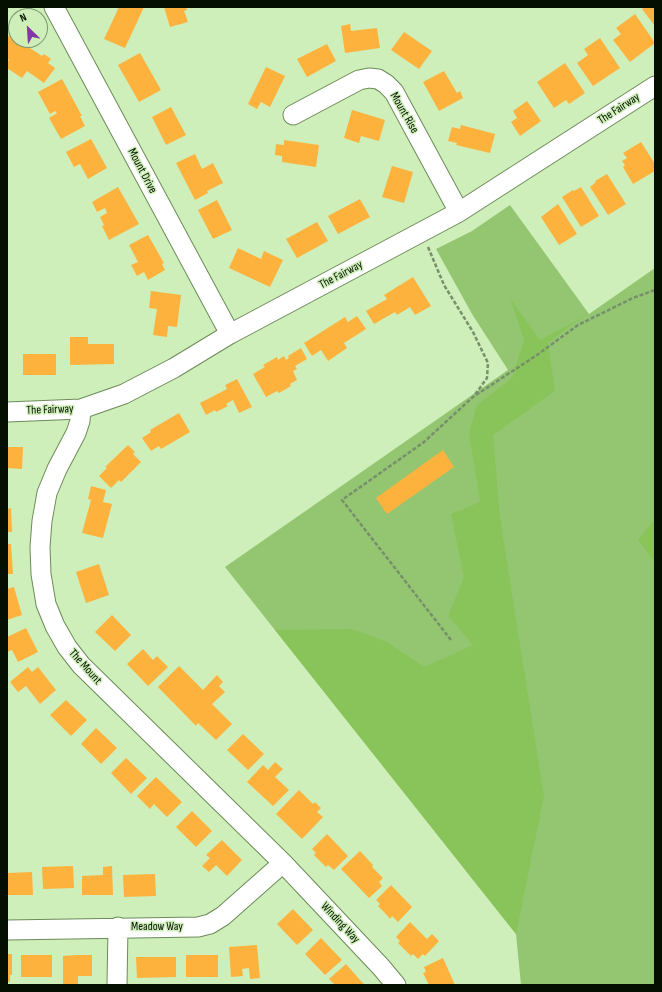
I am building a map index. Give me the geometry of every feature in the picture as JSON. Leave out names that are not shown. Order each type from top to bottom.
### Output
[{"type":"street","name":"Mount Drive","points":[[54,7],[230,334]]},
{"type":"street","name":"Mount Rise","points":[[293,115],[359,80],[369,78],[378,79],[394,92],[459,212]]},
{"type":"street","name":"The Fairway","points":[[7,412],[81,409],[124,394],[174,368],[230,334],[459,212],[655,86]]},
{"type":"street","name":"The Mount","points":[[81,409],[80,421],[76,433],[57,469],[47,493],[42,521],[40,546],[41,574],[46,604],[67,647],[81,665],[283,863]]},
{"type":"street","name":"Meadow Way","points":[[7,930],[118,927],[198,927],[210,924],[223,916],[283,863]]},
{"type":"street","name":"Winding Way","points":[[283,863],[381,967],[396,985]]},
{"type":"street","points":[[117,985],[118,927]]},
{"type":"path","points":[[422,232],[444,285],[473,332],[488,363],[487,378],[474,396]]},
{"type":"path","points":[[452,640],[342,500],[424,442],[474,396],[537,355],[578,325],[633,298],[655,290]]},
{"type":"green space","points":[[510,205],[589,314],[655,268],[655,985],[521,985],[516,934],[225,567],[508,370],[472,314],[436,249],[472,231]]},
{"type":"green space","points":[[510,298],[540,340],[589,314],[548,343],[555,391],[493,435],[500,518],[544,796],[516,934],[275,630],[352,629],[385,641],[424,667],[473,645],[448,616],[464,577],[451,514],[480,502],[469,434],[477,405],[512,378],[524,340]]},
{"type":"green space","points":[[655,519],[655,562],[638,540]]},
{"type":"building","points":[[119,7],[144,7],[125,48],[104,39]]},
{"type":"building","points":[[164,7],[186,7],[187,10],[184,11],[188,22],[170,27]]},
{"type":"building","points":[[645,7],[655,7],[655,26],[642,9]]},
{"type":"building","points":[[635,14],[655,43],[630,62],[613,40],[621,34],[616,28]]},
{"type":"building","points":[[350,24],[351,31],[377,28],[380,48],[345,53],[341,26]]},
{"type":"building","points":[[404,32],[432,51],[419,69],[391,50]]},
{"type":"building","points":[[8,37],[8,48],[30,48],[42,56],[44,54],[51,59],[48,63],[55,68],[44,83],[27,71],[22,78],[7,68],[7,63],[9,60],[7,58]]},
{"type":"building","points":[[600,38],[620,68],[593,86],[577,63],[588,55],[584,49]]},
{"type":"building","points":[[327,44],[336,61],[307,77],[297,59]]},
{"type":"building","points":[[140,53],[161,90],[139,102],[118,65]]},
{"type":"building","points":[[565,63],[585,93],[569,104],[566,100],[554,108],[537,82]]},
{"type":"building","points":[[266,67],[285,76],[270,107],[261,102],[257,109],[248,104]]},
{"type":"building","points":[[444,71],[457,93],[460,91],[463,98],[439,111],[423,82]]},
{"type":"building","points":[[62,79],[82,116],[80,116],[85,126],[61,139],[49,118],[57,113],[55,111],[50,114],[38,92]]},
{"type":"building","points":[[527,101],[541,121],[520,136],[511,122],[517,118],[513,111]]},
{"type":"building","points":[[171,107],[186,135],[166,145],[152,117]]},
{"type":"building","points":[[352,110],[385,120],[379,141],[361,136],[359,143],[344,138]]},
{"type":"building","points":[[461,125],[495,134],[490,153],[456,145],[457,143],[448,141],[452,127],[460,129]]},
{"type":"building","points":[[91,139],[107,168],[88,179],[80,164],[74,167],[66,152]]},
{"type":"building","points":[[284,140],[319,145],[316,167],[282,162],[282,156],[275,155],[276,144],[284,145]]},
{"type":"building","points":[[641,142],[655,164],[655,171],[633,184],[623,167],[625,165],[622,161],[627,158],[623,153]]},
{"type":"building","points":[[195,154],[202,169],[213,163],[223,183],[207,191],[208,193],[195,200],[176,163]]},
{"type":"building","points":[[392,166],[413,172],[404,203],[382,197]]},
{"type":"building","points":[[607,174],[626,204],[608,215],[590,187],[596,182],[595,181]]},
{"type":"building","points":[[118,187],[139,224],[109,240],[102,226],[104,225],[100,217],[107,213],[105,208],[97,212],[92,202]]},
{"type":"building","points":[[581,187],[599,216],[581,227],[562,197]]},
{"type":"building","points":[[360,199],[370,217],[338,234],[328,216]]},
{"type":"building","points":[[217,200],[232,230],[213,239],[198,210]]},
{"type":"building","points":[[558,204],[577,234],[559,245],[541,217]]},
{"type":"building","points":[[317,222],[328,241],[297,258],[286,239]]},
{"type":"building","points":[[148,235],[164,263],[162,264],[165,270],[148,280],[144,272],[137,276],[131,265],[138,262],[129,245]]},
{"type":"building","points":[[238,248],[261,259],[264,251],[283,260],[270,287],[229,268]]},
{"type":"building","points":[[413,277],[431,306],[415,315],[410,307],[397,315],[395,312],[374,324],[366,311],[387,299],[384,295]]},
{"type":"building","points":[[151,291],[181,295],[177,327],[168,326],[167,337],[153,335],[157,309],[149,308]]},
{"type":"building","points":[[357,316],[366,329],[344,343],[347,348],[328,361],[321,350],[312,356],[304,343],[345,317],[348,322]]},
{"type":"building","points":[[70,337],[88,337],[88,344],[114,344],[114,364],[70,365]]},
{"type":"building","points":[[301,348],[307,359],[295,366],[297,369],[293,371],[297,380],[290,384],[291,386],[279,393],[277,391],[266,397],[253,374],[265,367],[263,365],[277,357],[278,360],[284,356],[286,360],[289,358],[288,356]]},
{"type":"building","points":[[23,354],[56,354],[56,375],[23,375]]},
{"type":"building","points":[[237,379],[252,407],[239,413],[233,400],[226,404],[228,406],[216,412],[215,410],[206,415],[200,403],[227,389],[225,385]]},
{"type":"building","points":[[179,413],[190,432],[161,449],[159,446],[151,451],[142,438],[151,432],[150,430]]},
{"type":"building","points":[[128,445],[135,452],[133,454],[141,462],[121,482],[119,480],[111,488],[99,476],[107,468],[105,467]]},
{"type":"building","points":[[7,447],[23,447],[22,469],[7,468]]},
{"type":"building","points":[[443,450],[454,467],[387,514],[376,498]]},
{"type":"building","points":[[91,486],[106,490],[103,502],[112,504],[103,538],[82,533],[91,500],[88,499]]},
{"type":"building","points":[[11,508],[12,532],[7,532],[7,509]]},
{"type":"building","points":[[7,544],[11,544],[13,574],[7,574]]},
{"type":"building","points":[[99,564],[109,595],[86,603],[76,572]]},
{"type":"building","points":[[14,587],[22,615],[7,620],[7,589]]},
{"type":"building","points":[[112,615],[131,635],[115,651],[95,632]]},
{"type":"building","points":[[26,628],[38,652],[18,662],[12,650],[7,652],[7,637]]},
{"type":"building","points":[[143,649],[153,660],[157,656],[168,667],[148,686],[127,664]]},
{"type":"building","points":[[179,666],[203,690],[217,675],[223,682],[219,686],[225,692],[212,704],[232,724],[216,740],[198,723],[196,726],[158,687]]},
{"type":"building","points":[[28,667],[32,672],[38,667],[56,690],[40,704],[26,686],[18,692],[10,682]]},
{"type":"building","points":[[66,700],[87,720],[71,736],[50,715]]},
{"type":"building","points":[[96,728],[117,748],[101,764],[81,744]]},
{"type":"building","points":[[243,734],[264,754],[248,770],[227,750]]},
{"type":"building","points":[[126,758],[147,778],[131,794],[111,773]]},
{"type":"building","points":[[275,762],[283,769],[275,777],[289,790],[273,806],[247,782],[263,765],[268,770]]},
{"type":"building","points":[[156,777],[182,802],[167,817],[154,804],[150,809],[137,796]]},
{"type":"building","points":[[299,790],[313,804],[315,802],[321,808],[317,812],[323,817],[302,839],[276,814]]},
{"type":"building","points":[[192,811],[212,831],[196,847],[176,827]]},
{"type":"building","points":[[327,834],[348,856],[334,870],[328,865],[326,867],[314,855],[316,853],[312,849]]},
{"type":"building","points":[[222,840],[242,860],[227,876],[216,865],[209,872],[202,866],[210,858],[206,855]]},
{"type":"building","points":[[360,851],[373,865],[372,867],[383,878],[379,882],[382,886],[369,898],[341,869]]},
{"type":"building","points":[[73,866],[74,888],[43,889],[42,867]]},
{"type":"building","points":[[112,866],[113,895],[82,895],[82,876],[103,875],[103,867]]},
{"type":"building","points":[[32,872],[33,895],[7,895],[7,873]]},
{"type":"building","points":[[155,874],[156,896],[124,897],[123,875]]},
{"type":"building","points":[[391,885],[412,907],[398,922],[392,916],[390,919],[378,906],[380,904],[376,900]]},
{"type":"building","points":[[293,909],[313,930],[297,945],[277,924]]},
{"type":"building","points":[[410,922],[427,939],[432,934],[439,941],[425,956],[423,954],[418,959],[413,954],[411,956],[398,943],[400,941],[396,937]]},
{"type":"building","points":[[321,938],[342,960],[325,975],[305,954]]},
{"type":"building","points":[[257,945],[260,978],[250,979],[249,968],[242,969],[243,976],[231,977],[229,947]]},
{"type":"building","points":[[7,954],[12,954],[12,975],[10,975],[10,982],[7,982]]},
{"type":"building","points":[[21,955],[52,955],[52,977],[21,977]]},
{"type":"building","points":[[92,955],[92,976],[78,976],[78,984],[63,984],[63,956]]},
{"type":"building","points":[[186,955],[218,955],[218,977],[186,977]]},
{"type":"building","points":[[136,957],[176,957],[176,977],[137,978]]},
{"type":"building","points":[[443,958],[455,985],[429,985],[423,973],[426,972],[424,967]]},
{"type":"building","points":[[346,964],[365,985],[335,985],[329,979]]}]
